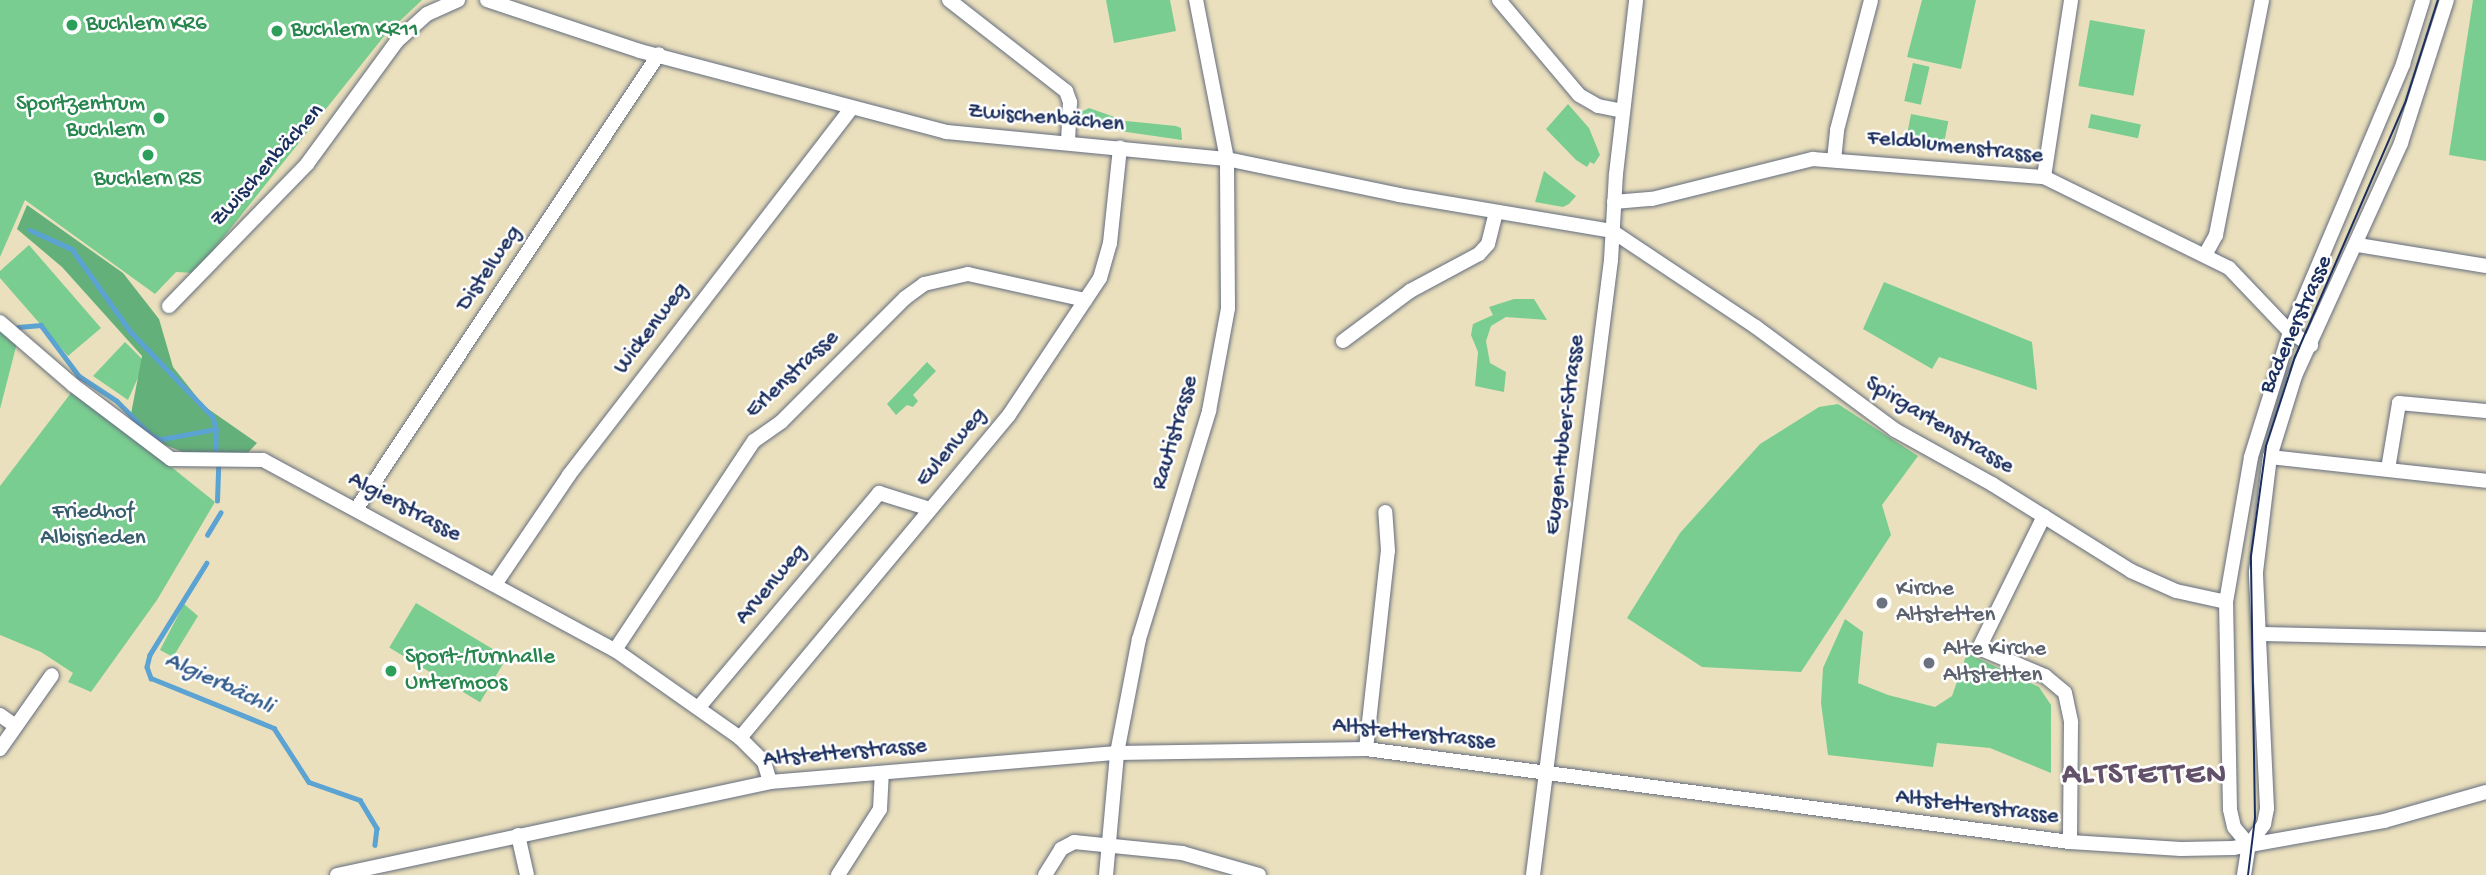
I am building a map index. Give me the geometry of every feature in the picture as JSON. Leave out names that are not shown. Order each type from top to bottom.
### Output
[{"type":"street","name":"Zwischenbächen","points":[[169,306],[315,155],[397,41],[427,14],[458,0]]},
{"type":"street","name":"Zwischenbächen","points":[[487,0],[659,54],[852,108],[968,136],[1068,142],[1227,159],[1496,213],[1612,231]]},
{"type":"street","points":[[948,0],[1066,91],[1070,102],[1068,142]]},
{"type":"street","name":"Rautistrasse","points":[[1106,875],[1117,753],[1148,599],[1203,431],[1223,345],[1230,280],[1227,159],[1196,0]]},
{"type":"street","points":[[1499,0],[1579,95],[1598,106],[1623,111]]},
{"type":"street","name":"Eugen-Huber-Strasse","points":[[1534,875],[1612,231],[1636,0]]},
{"type":"street","points":[[1834,160],[1837,130],[1871,0]]},
{"type":"street","points":[[2044,177],[2071,0]]},
{"type":"street","points":[[2204,255],[2216,235],[2262,0]]},
{"type":"street","name":"Badenerstrasse","points":[[2249,845],[2234,827],[2230,809],[2225,603],[2251,457],[2290,332],[2403,65],[2423,0]]},
{"type":"street","name":"Badenerstrasse","points":[[2244,875],[2249,845],[2264,824],[2267,808],[2256,540],[2270,457],[2295,376],[2358,245],[2401,143],[2447,0]]},
{"type":"street","name":"Distelweg","points":[[357,508],[659,54]]},
{"type":"street","name":"Wickenweg","points":[[496,583],[569,475],[852,108]]},
{"type":"street","name":"Eulenweg","points":[[740,738],[1009,415],[1100,278],[1110,243],[1120,148]]},
{"type":"street","name":"Feldblumenstrasse","points":[[1614,202],[1652,199],[1788,162],[1834,160],[2044,177],[2204,255],[2252,288],[2290,332],[2311,345]]},
{"type":"street","points":[[1343,341],[1410,291],[1479,254],[1488,244],[1496,213]]},
{"type":"street","name":"Spirgartenstrasse","points":[[1612,231],[1745,319],[1867,412],[2150,581],[2225,603]]},
{"type":"street","points":[[2358,245],[2486,266]]},
{"type":"street","name":"Erlenstrasse","points":[[615,650],[754,442],[788,416],[905,298],[924,284],[968,274],[1085,300]]},
{"type":"street","name":"Algierstrasse","points":[[0,321],[73,385],[172,459],[199,463],[255,457],[357,508],[615,650],[740,738],[764,762],[769,782]]},
{"type":"street","points":[[2388,468],[2399,403],[2486,411]]},
{"type":"street","points":[[2270,457],[2486,481]]},
{"type":"street","name":"Arvenweg","points":[[699,707],[879,493],[930,509]]},
{"type":"street","points":[[1366,749],[1388,551],[1385,512]]},
{"type":"street","points":[[2044,516],[1979,648],[2045,676],[2065,693],[2071,722],[2070,842]]},
{"type":"street","points":[[2259,634],[2486,639]]},
{"type":"street","points":[[0,749],[52,675]]},
{"type":"street","points":[[0,715],[16,726]]},
{"type":"street","name":"Altstetterstrasse","points":[[337,875],[769,782],[1117,753],[1366,749],[2070,842],[2180,849],[2249,845],[2407,816],[2486,792]]},
{"type":"street","points":[[838,875],[880,810],[882,773]]},
{"type":"street","points":[[518,835],[527,875]]},
{"type":"street","points":[[1045,875],[1067,844],[1110,844],[1182,853],[1259,875]]},
{"type":"green space","name":"Sportzentrum Buchlern","points":[[0,0],[422,0],[385,35],[195,273],[176,272],[155,294],[25,200],[0,257]]},
{"type":"green space","points":[[1106,0],[1170,0],[1176,31],[1114,43]]},
{"type":"green space","points":[[1922,0],[1976,0],[1961,69],[1907,57]]},
{"type":"green space","points":[[2473,0],[2486,0],[2486,161],[2449,155]]},
{"type":"green space","points":[[2090,20],[2145,30],[2134,96],[2078,86]]},
{"type":"green space","points":[[1913,63],[1930,67],[1921,105],[1904,101]]},
{"type":"green space","points":[[1568,104],[1589,128],[1600,155],[1594,164],[1590,162],[1587,167],[1576,160],[1546,129]]},
{"type":"green space","points":[[1089,108],[1126,121],[1176,126],[1181,128],[1182,140],[1085,126],[1079,113]]},
{"type":"green space","points":[[1911,114],[1948,121],[1944,146],[1906,139]]},
{"type":"green space","points":[[2091,114],[2141,125],[2138,138],[2088,128]]},
{"type":"green space","points":[[1544,171],[1576,196],[1569,204],[1563,207],[1535,202]]},
{"type":"green space","points":[[27,205],[123,273],[159,319],[173,367],[204,406],[257,443],[244,457],[197,458],[146,437],[131,414],[142,356],[62,267],[17,229]]},
{"type":"green space","points":[[29,245],[101,328],[68,356],[0,278],[0,271]]},
{"type":"green space","points":[[1884,282],[2032,342],[2037,390],[1939,357],[1932,369],[1863,329]]},
{"type":"green space","points":[[1514,299],[1534,299],[1547,320],[1506,317],[1491,326],[1486,341],[1490,363],[1506,372],[1504,392],[1475,386],[1478,352],[1471,335],[1473,324],[1493,315],[1489,307]]},
{"type":"green space","points":[[0,324],[17,343],[0,409]]},
{"type":"green space","points":[[125,342],[145,362],[128,400],[93,376]]},
{"type":"green space","points":[[927,362],[936,371],[913,395],[918,401],[913,407],[907,405],[896,415],[887,404]]},
{"type":"green space","name":"Friedhof Albisrieden","points":[[74,389],[215,502],[157,600],[91,692],[68,682],[73,673],[41,652],[0,635],[0,486]]},
{"type":"green space","points":[[1838,404],[1918,456],[1882,505],[1891,535],[1801,672],[1702,667],[1627,618],[1680,533],[1760,444],[1819,407]]},
{"type":"green space","points":[[416,603],[507,658],[480,702],[389,648]]},
{"type":"green space","points":[[184,604],[198,616],[173,657],[160,650]]},
{"type":"green space","points":[[1845,619],[1863,632],[1858,683],[1888,695],[1935,707],[1952,696],[1967,653],[2039,687],[2051,705],[2051,773],[1990,748],[1937,743],[1933,767],[1828,755],[1821,703],[1823,668]]},
{"type":"waterway","name":"Algierbächli","points":[[30,230],[72,249],[131,332],[213,417],[216,429]]},
{"type":"waterway","name":"Algierbächli","points":[[18,327],[41,325],[79,376],[117,401],[152,436],[162,439],[216,429],[216,455]]},
{"type":"waterway","name":"Algierbächli","points":[[217,501],[218,465]]},
{"type":"waterway","name":"Algierbächli","points":[[207,535],[220,513]]},
{"type":"waterway","name":"Algierbächli","points":[[207,563],[150,655],[147,667],[151,678],[274,728],[309,782],[360,800],[377,828],[375,845]]},
{"type":"tram line","points":[[2248,875],[2255,818],[2251,556],[2266,446],[2295,357],[2406,100],[2438,0]]},
{"type":"place","name":"Buchlern KR6","points":[[72,25]]},
{"type":"place","name":"Buchlern KR11","points":[[277,31]]},
{"type":"place","name":"Sportzentrum Buchlern","points":[[159,118]]},
{"type":"place","name":"Buchlern R5","points":[[148,155]]},
{"type":"place","name":"Kirche Altstetten","points":[[1882,603]]},
{"type":"place","name":"Alte Kirche Altstetten","points":[[1929,663]]},
{"type":"place","name":"Sport-/Turnhalle Untermoos","points":[[391,671]]},
{"type":"district","name":"ALTSTETTEN","points":[[2145,777]]}]
